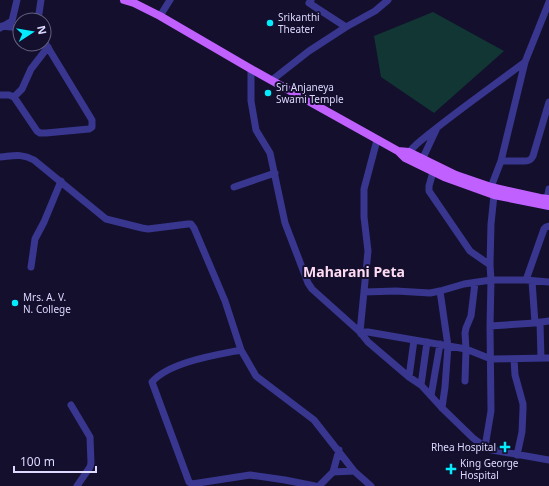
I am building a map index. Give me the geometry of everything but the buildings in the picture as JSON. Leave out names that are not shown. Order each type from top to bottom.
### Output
[{"type":"main road","points":[[124,0],[134,3],[160,16],[251,69],[398,151],[421,162],[493,191]]},
{"type":"main road","points":[[421,162],[433,172],[444,177],[493,191],[548,201]]},
{"type":"street","points":[[1,27],[12,21],[17,0]]},
{"type":"street","points":[[39,12],[41,0]]},
{"type":"street","points":[[160,16],[170,0]]},
{"type":"street","points":[[272,80],[309,51],[346,26],[375,11],[388,0]]},
{"type":"street","points":[[308,1],[346,26]]},
{"type":"street","points":[[485,447],[491,411],[490,265],[493,191],[525,62],[549,2]]},
{"type":"street","points":[[1,27],[12,28]]},
{"type":"street","points":[[14,97],[22,89],[31,69],[41,52]]},
{"type":"street","points":[[0,95],[9,95],[14,97],[40,133],[89,129],[92,127],[92,120],[51,52]]},
{"type":"street","points":[[407,155],[413,146],[421,142],[437,128],[525,62]]},
{"type":"street","points":[[251,69],[251,101],[256,130],[270,153],[285,223],[308,284],[317,294],[361,333],[368,342],[409,377],[421,385],[442,408],[473,438],[485,447],[492,450],[549,460]]},
{"type":"street","points":[[501,161],[528,161],[531,159],[549,102]]},
{"type":"street","points":[[421,162],[437,128]]},
{"type":"street","points":[[361,333],[368,250],[363,195],[377,140]]},
{"type":"street","points":[[0,158],[20,155],[27,156],[34,160],[61,180],[106,219],[148,229],[191,224],[225,301],[241,350],[256,376],[314,420],[354,471],[371,486]]},
{"type":"street","points":[[433,172],[429,191],[470,251],[490,265]]},
{"type":"street","points":[[234,187],[275,173]]},
{"type":"street","points":[[31,267],[35,239],[44,222],[61,180]]},
{"type":"street","points":[[548,201],[549,189]]},
{"type":"street","points":[[541,358],[537,323],[529,281],[544,229],[549,226]]},
{"type":"street","points":[[364,292],[396,291],[430,293],[464,284],[491,280],[549,282]]},
{"type":"street","points":[[465,381],[465,333],[471,316],[474,283]]},
{"type":"street","points":[[440,291],[445,387],[442,408]]},
{"type":"street","points":[[490,326],[549,321]]},
{"type":"street","points":[[361,333],[368,332],[466,349],[490,359],[549,358]]},
{"type":"street","points":[[409,377],[414,340]]},
{"type":"street","points":[[421,385],[427,342]]},
{"type":"street","points":[[431,396],[444,345]]},
{"type":"street","points":[[241,350],[205,357],[174,367],[156,377],[152,382],[189,482],[196,484],[250,475],[315,486]]},
{"type":"street","points":[[514,359],[515,375],[523,404],[522,432],[517,455]]},
{"type":"street","points":[[71,405],[90,437],[90,467],[76,486]]},
{"type":"street","points":[[319,486],[333,472],[339,450]]},
{"type":"street","points":[[333,472],[354,471]]},
{"type":"green space","points":[[433,12],[504,51],[434,113],[381,77],[374,36]]},
{"type":"place","name":"Srikanthi Theater","points":[[270,23]]},
{"type":"place","name":"Sri Anjaneya Swami Temple","points":[[268,93]]},
{"type":"place","name":"Mrs. A. V. N. College","points":[[15,303]]},
{"type":"place","name":"Rhea Hospital","points":[[505,447]]},
{"type":"place","name":"King George Hospital","points":[[451,469]]},
{"type":"district","name":"Maharani Peta","points":[[354,272]]}]
